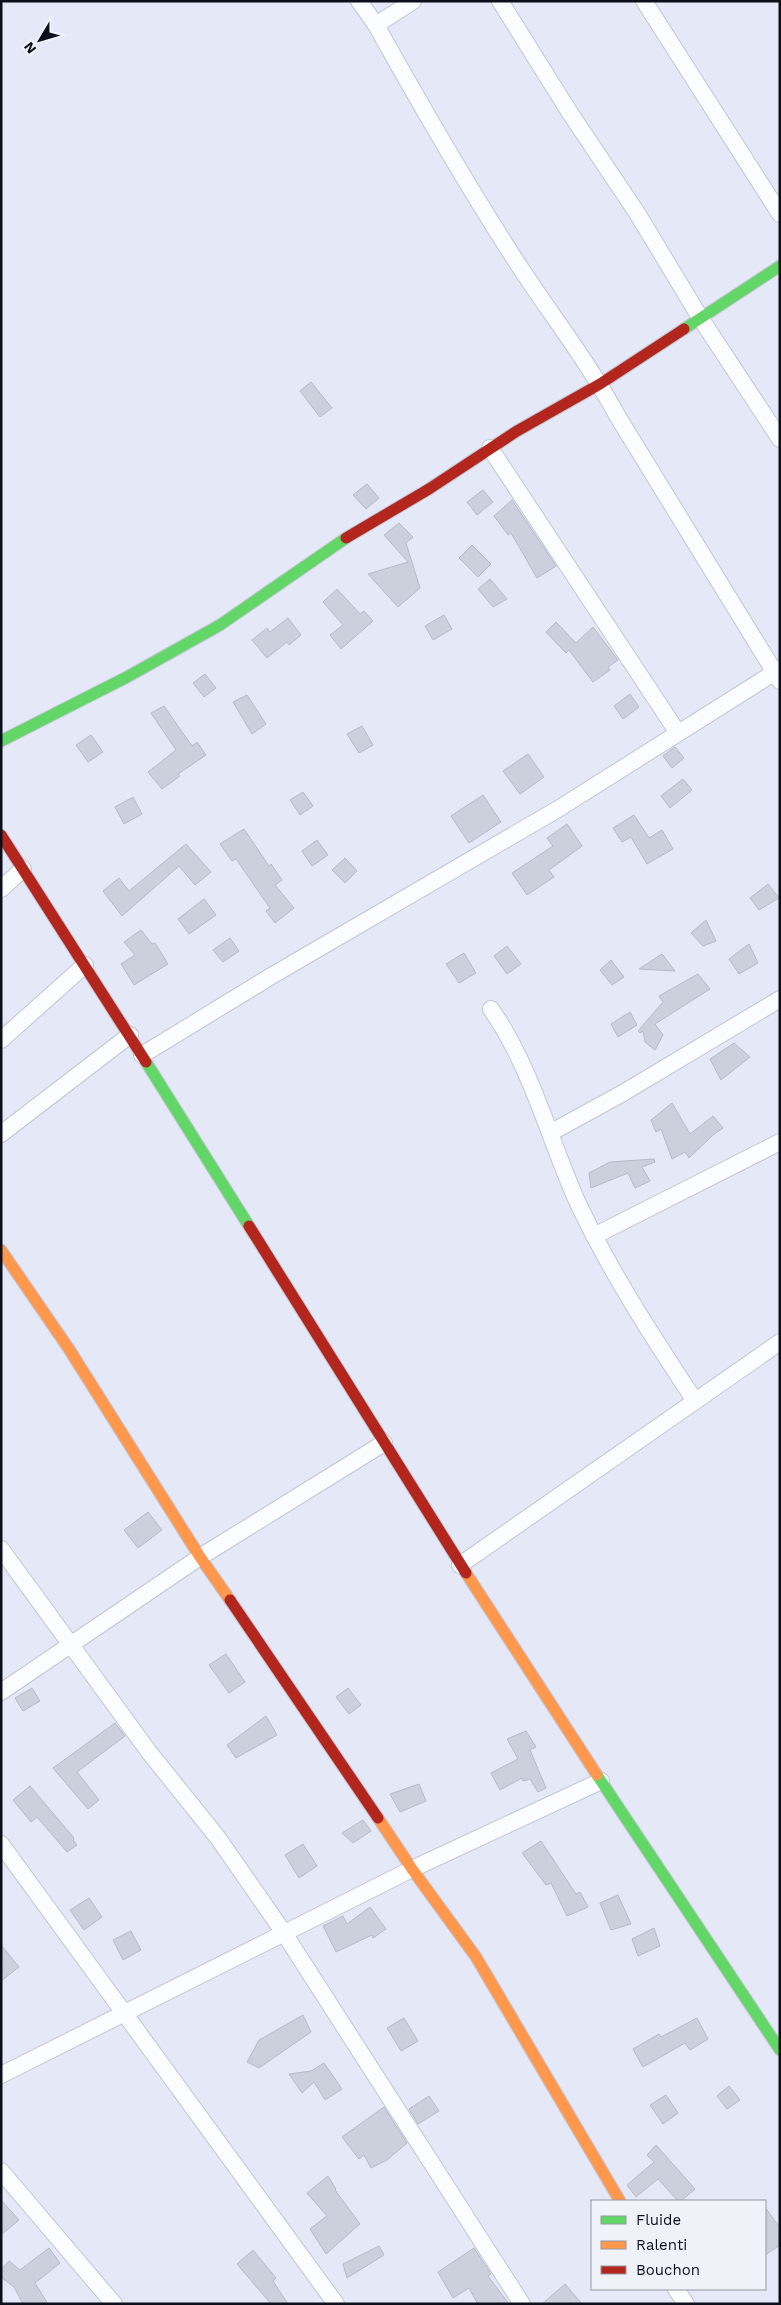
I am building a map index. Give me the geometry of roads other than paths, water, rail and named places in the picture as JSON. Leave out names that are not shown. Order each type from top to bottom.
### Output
[{"type":"street","points":[[142,1056],[273,975],[558,809],[678,733],[778,674],[600,384],[514,258],[416,98],[376,25],[359,1]]},
{"type":"street","points":[[376,25],[414,1]]},
{"type":"street","points":[[500,1],[570,113],[637,213],[701,319],[780,440]]},
{"type":"street","points":[[644,1],[780,214]]},
{"type":"street","points":[[1,741],[127,677],[220,625],[341,540],[429,489],[517,431],[600,384],[780,266]]},
{"type":"street","points":[[490,448],[678,733]]},
{"type":"street","points":[[1,835],[130,1035],[460,1565],[780,2050]]},
{"type":"street","points":[[1,890],[24,869]]},
{"type":"street","points":[[1,1040],[85,965]]},
{"type":"street","points":[[550,1133],[623,1093],[780,999]]},
{"type":"street","points":[[491,1009],[518,1055],[594,1236],[661,1350],[695,1401]]},
{"type":"street","points":[[1,1134],[130,1035]]},
{"type":"street","points":[[594,1236],[780,1142]]},
{"type":"street","points":[[1,1250],[69,1349],[200,1557],[326,1737],[412,1869],[476,1957],[619,2200]]},
{"type":"street","points":[[460,1565],[780,1342]]},
{"type":"street","points":[[1,1692],[200,1557],[384,1443]]},
{"type":"street","points":[[1,1549],[149,1752],[218,1838],[284,1933],[522,2304]]},
{"type":"street","points":[[1,2074],[412,1869],[601,1781]]},
{"type":"street","points":[[1,1844],[336,2304]]},
{"type":"street","points":[[1,2172],[114,2304]]},
{"type":"street","points":[[677,2290],[686,2304]]}]
